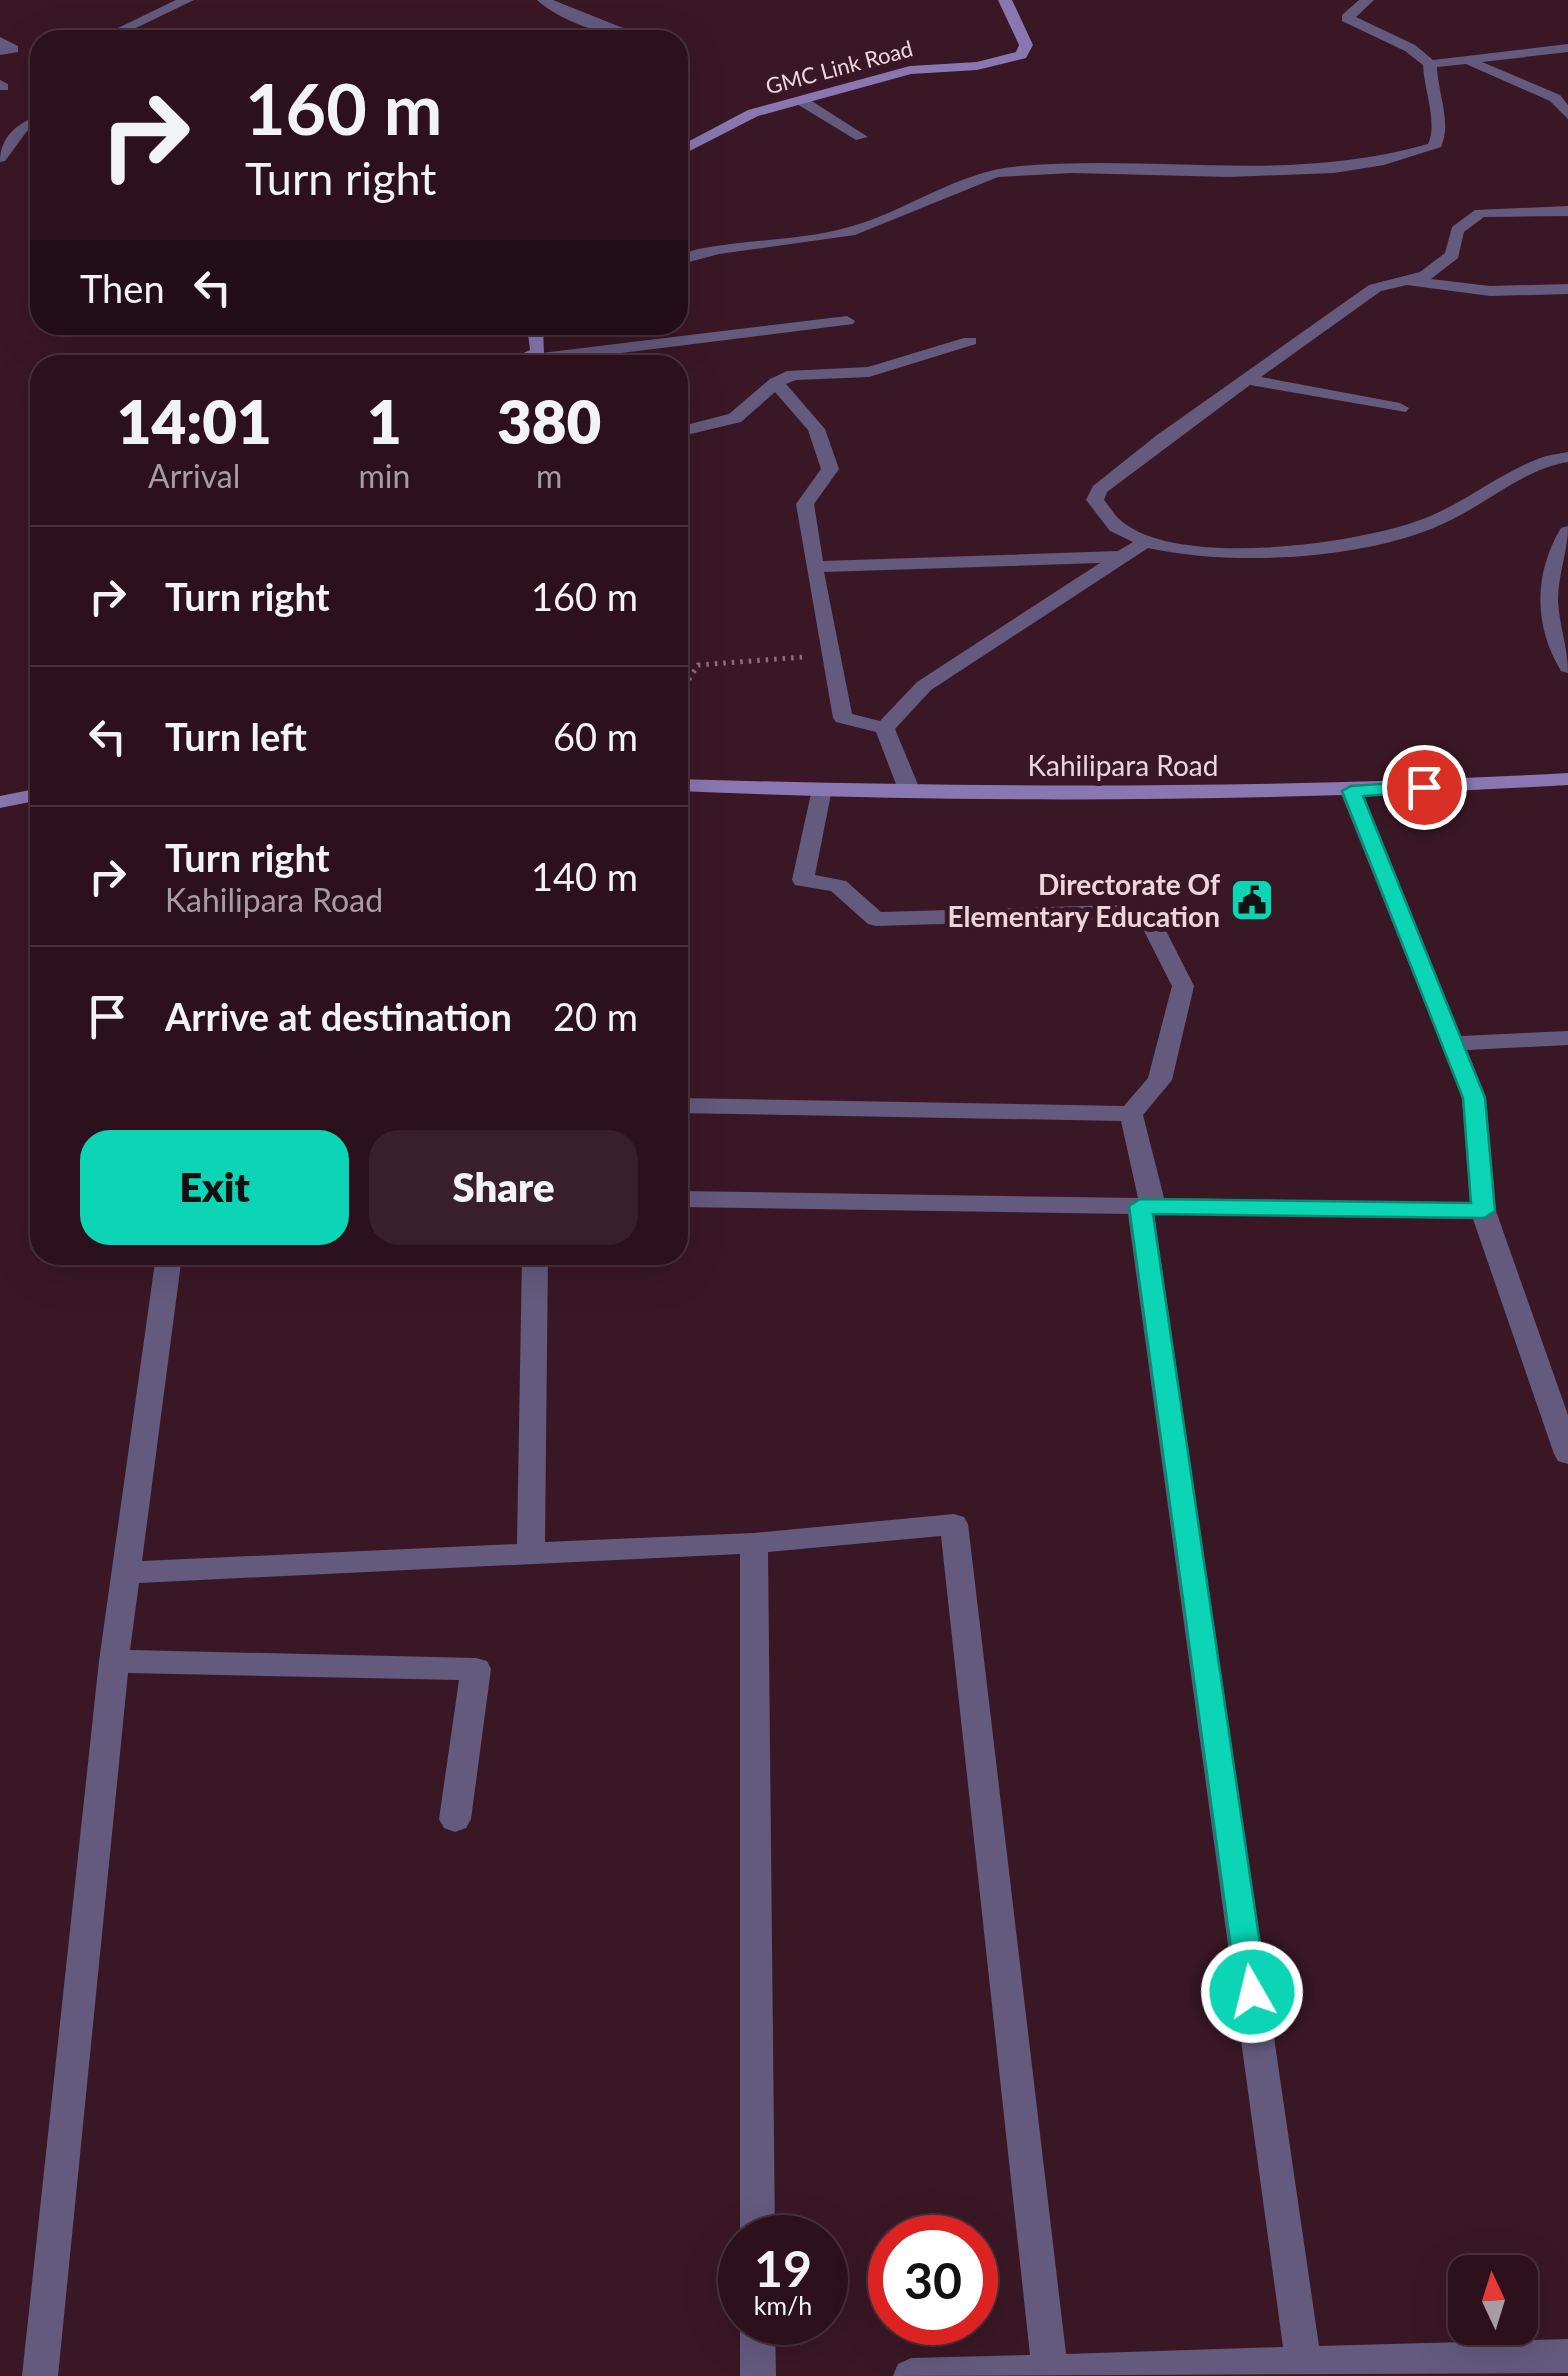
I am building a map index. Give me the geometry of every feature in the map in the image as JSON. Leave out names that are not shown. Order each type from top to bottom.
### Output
[{"type":"street","points":[[122,30],[187,0]]},
{"type":"street","points":[[544,0],[558,10],[617,30]]},
{"type":"street","name":"GMC Link Road","points":[[688,147],[753,113],[910,70],[976,66],[1020,55],[1026,45],[1005,0]]},
{"type":"street","points":[[1367,0],[1347,18],[1410,48],[1430,64],[1568,48]]},
{"type":"street","points":[[1462,60],[1561,98],[1568,115]]},
{"type":"street","points":[[688,258],[853,231],[946,190],[1014,170],[1282,171],[1398,160],[1434,146],[1441,132],[1431,91],[1430,64]]},
{"type":"street","points":[[802,100],[861,138]]},
{"type":"street","points":[[0,158],[22,128],[30,124]]},
{"type":"street","points":[[1568,211],[1480,214],[1457,230],[1452,255],[1426,275],[1374,288],[1099,490],[1095,500],[1106,520],[1142,544],[1220,554],[1292,550],[1374,538],[1427,524],[1474,502],[1542,460],[1568,458]]},
{"type":"street","points":[[1406,280],[1490,291],[1568,289]]},
{"type":"street","points":[[566,355],[847,321]]},
{"type":"street","points":[[688,430],[735,418],[776,383],[793,375],[869,372],[970,341]]},
{"type":"street","points":[[1245,380],[1400,408]]},
{"type":"street","points":[[776,383],[816,429],[830,469],[806,504],[843,718],[885,728]]},
{"type":"street","points":[[1568,532],[1550,572],[1548,602],[1552,635],[1568,667]]},
{"type":"street","points":[[885,728],[924,686],[1142,544]]},
{"type":"street","points":[[814,566],[1120,557]]},
{"type":"street","points":[[885,728],[910,792]]},
{"type":"street","name":"Kahilipara Road","points":[[688,780],[910,792],[1351,791],[1568,779]]},
{"type":"street","points":[[822,788],[803,880],[838,886],[876,919],[1116,912],[1150,920],[1182,986],[1160,1080],[1131,1114]]},
{"type":"street","points":[[1351,791],[1474,1098],[1484,1211],[1568,1454]]},
{"type":"street","points":[[0,802],[30,796]]},
{"type":"street","points":[[1453,1044],[1568,1038]]},
{"type":"street","points":[[688,1105],[1131,1114]]},
{"type":"street","points":[[1131,1114],[1147,1206],[1304,2370]]},
{"type":"street","points":[[688,1199],[1484,1211]]},
{"type":"street","points":[[40,2376],[114,1661],[168,1265]]},
{"type":"street","points":[[531,1556],[535,1265]]},
{"type":"street","points":[[125,1573],[754,1543],[954,1524],[1050,2371]]},
{"type":"street","points":[[754,1543],[757,2215]]},
{"type":"street","points":[[114,1661],[476,1669],[455,1819]]},
{"type":"street","points":[[757,2345],[758,2376]]},
{"type":"street","points":[[911,2376],[1304,2370],[1568,2356]]},
{"type":"path","points":[[688,680],[698,665],[830,655]]},
{"type":"place","name":"Directorate Of Elementary Education","points":[[1252,900]]},
{"type":"route","points":[[1252,1992],[1140,1206],[1484,1211],[1474,1098],[1351,791],[1424,787]]}]
